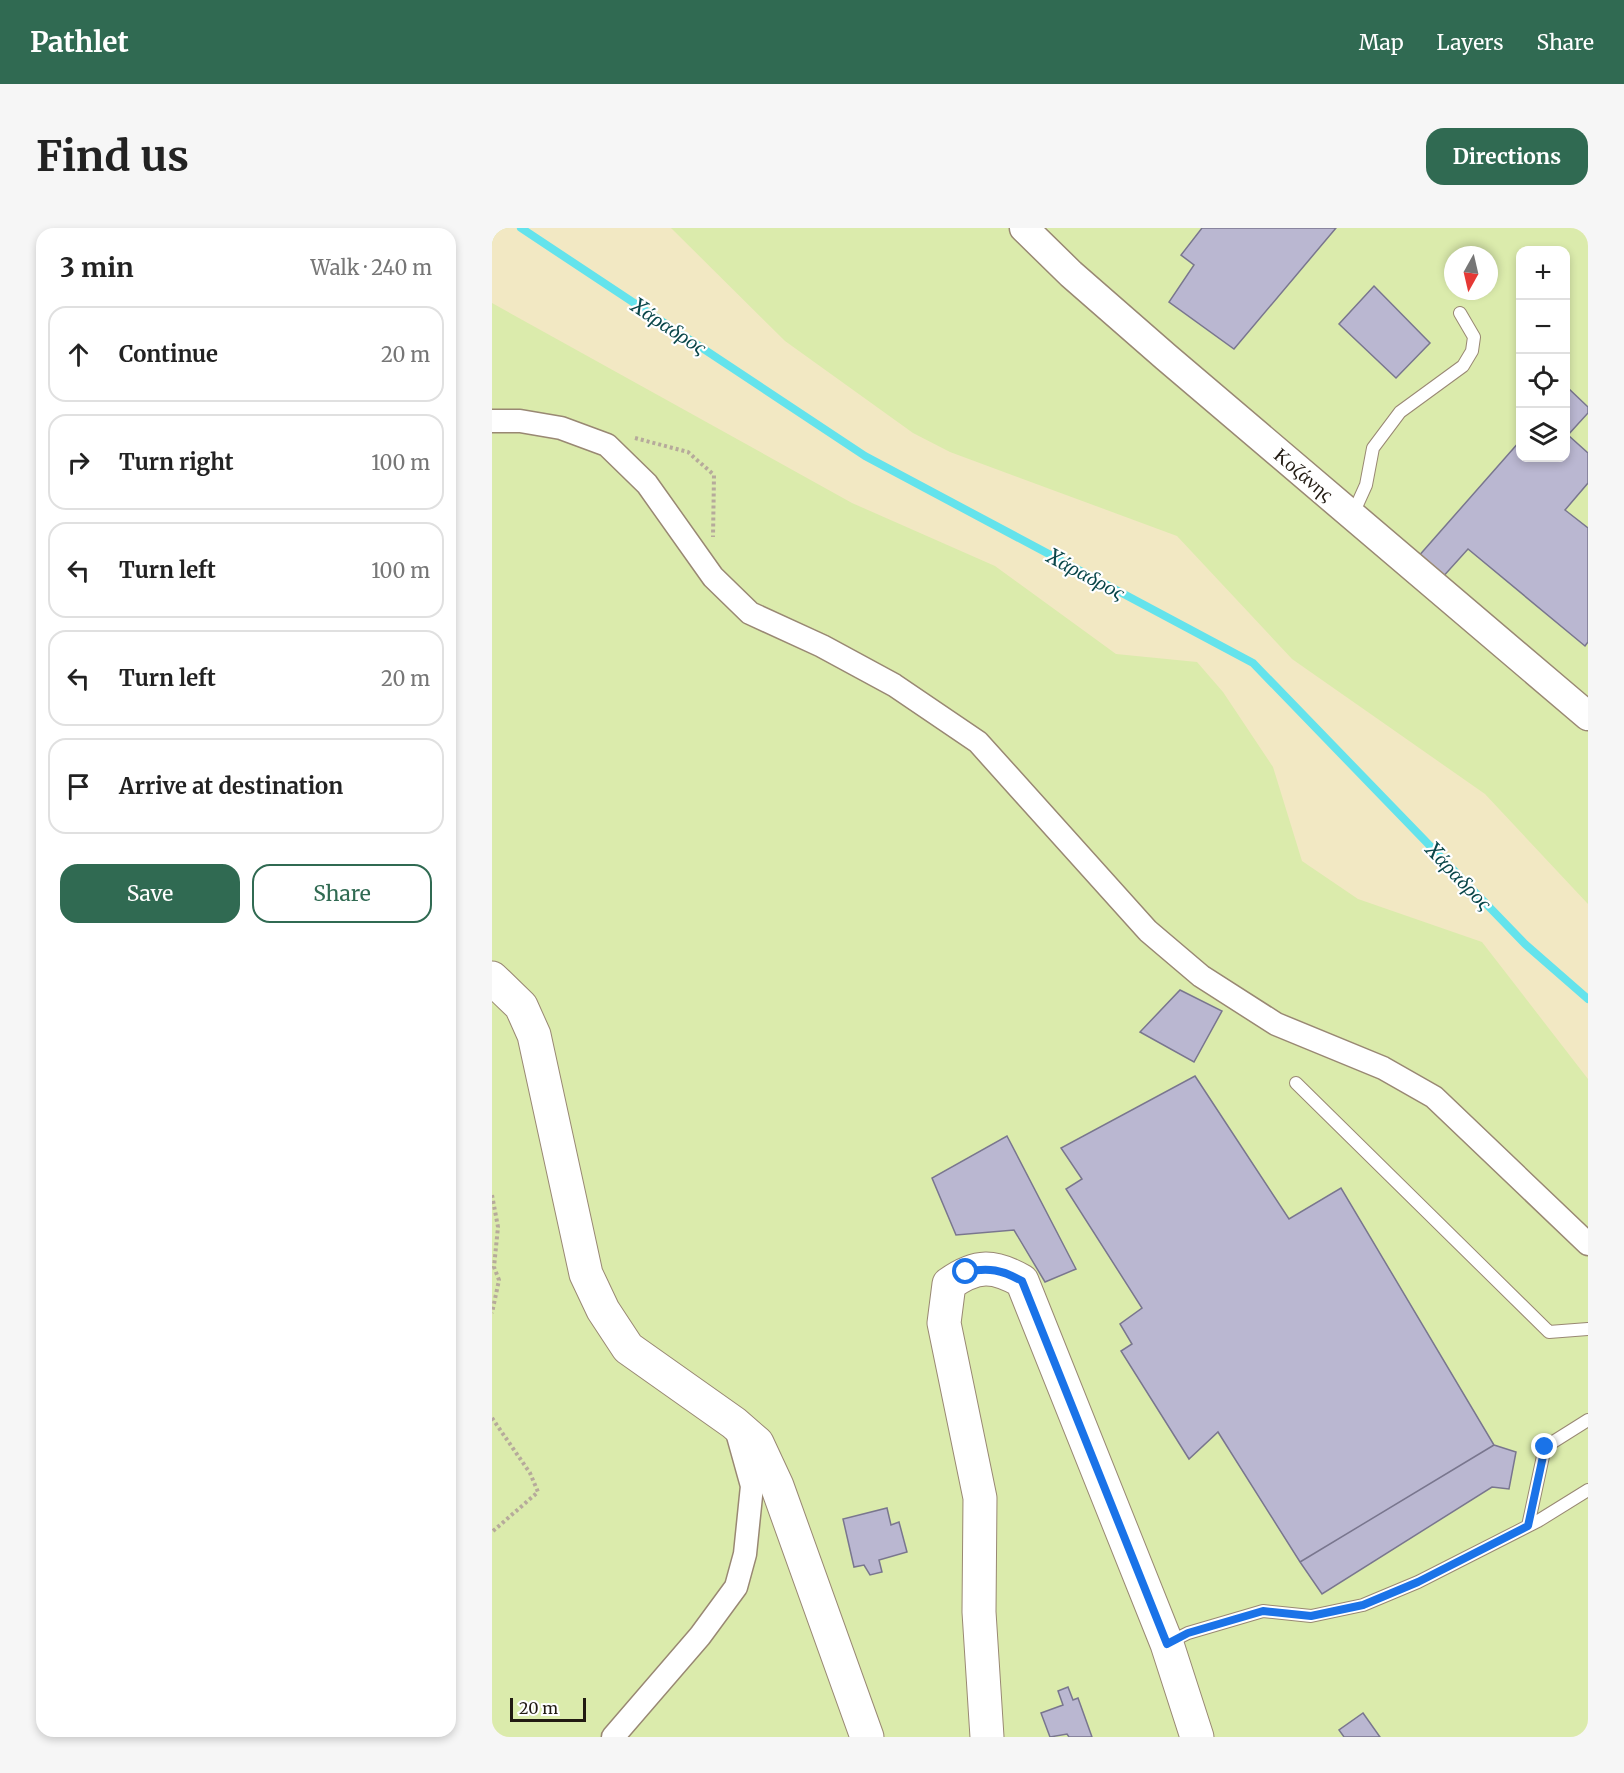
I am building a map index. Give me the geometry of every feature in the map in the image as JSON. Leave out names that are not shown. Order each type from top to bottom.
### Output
[{"type":"main road","points":[[492,978],[521,1006],[534,1035],[586,1274],[603,1310],[628,1348],[734,1423],[757,1443],[777,1486],[867,1737]]},
{"type":"main road","points":[[987,1737],[979,1612],[980,1498],[944,1323],[950,1284],[966,1272],[982,1269],[1002,1270],[1022,1281],[1167,1644],[1197,1737]]},
{"type":"street","name":"Κοζάνης","points":[[1024,228],[1071,274],[1588,716]]},
{"type":"street","points":[[492,421],[519,421],[561,428],[607,445],[647,484],[713,577],[750,613],[822,646],[894,684],[978,742],[1148,931],[1202,976],[1276,1024],[1383,1068],[1434,1098],[1588,1244]]},
{"type":"street","points":[[614,1737],[700,1636],[736,1587],[745,1554],[752,1486],[734,1423]]},
{"type":"lane","points":[[1352,516],[1366,485],[1373,448],[1400,412],[1462,366],[1472,351],[1474,337],[1460,313]]},
{"type":"lane","points":[[1296,1083],[1549,1332],[1588,1329]]},
{"type":"lane","points":[[1528,1526],[1545,1447],[1588,1420]]},
{"type":"lane","points":[[1167,1644],[1188,1633],[1263,1611],[1311,1616],[1363,1605],[1418,1582],[1528,1526],[1588,1490]]},
{"type":"path","points":[[492,1195],[498,1227],[494,1267],[499,1280],[492,1313]]},
{"type":"path","points":[[492,1418],[530,1473],[538,1492],[492,1532]]},
{"type":"green space","points":[[492,228],[1588,228],[1588,1737],[492,1737]]},
{"type":"sand","points":[[492,228],[671,228],[785,341],[913,433],[950,452],[1177,536],[1292,659],[1485,794],[1588,904],[1588,1079],[1482,942],[1358,899],[1302,861],[1273,767],[1223,692],[1197,662],[1116,654],[995,566],[852,503],[492,303]]},
{"type":"building","points":[[1202,228],[1336,228],[1234,349],[1169,302],[1194,265],[1181,255]]},
{"type":"building","points":[[1374,286],[1430,343],[1396,378],[1339,324]]},
{"type":"building","points":[[1570,390],[1588,407],[1588,413],[1570,433]]},
{"type":"building","points":[[1570,437],[1588,453],[1588,483],[1565,510],[1588,528],[1588,642],[1585,646],[1468,549],[1441,579],[1417,558],[1516,446],[1516,462],[1570,462]]},
{"type":"building","points":[[1180,990],[1222,1011],[1194,1062],[1140,1032]]},
{"type":"building","points":[[1195,1076],[1289,1219],[1341,1188],[1494,1445],[1300,1562],[1218,1432],[1189,1459],[1121,1351],[1132,1344],[1120,1324],[1142,1308],[1066,1189],[1082,1179],[1061,1148]]},
{"type":"building","points":[[1007,1136],[1076,1269],[1045,1282],[1014,1230],[956,1235],[932,1178]]},
{"type":"building","points":[[1494,1445],[1516,1452],[1509,1489],[1492,1487],[1322,1594],[1300,1562]]},
{"type":"building","points":[[887,1508],[891,1525],[899,1522],[907,1552],[879,1560],[882,1572],[870,1575],[864,1565],[854,1567],[843,1519]]},
{"type":"building","points":[[1068,1687],[1073,1700],[1078,1698],[1092,1737],[1069,1737],[1067,1734],[1050,1737],[1041,1713],[1063,1705],[1058,1691]]},
{"type":"building","points":[[1363,1713],[1380,1737],[1344,1737],[1339,1730]]},
{"type":"waterway","name":"Χάραδρος","points":[[521,228],[865,456],[1253,663],[1525,944],[1588,999]]},
{"type":"route","points":[[966,1272],[982,1269],[1002,1270],[1022,1281],[1167,1644],[1188,1633],[1263,1611],[1311,1616],[1363,1605],[1418,1582],[1528,1526],[1545,1447]]}]
